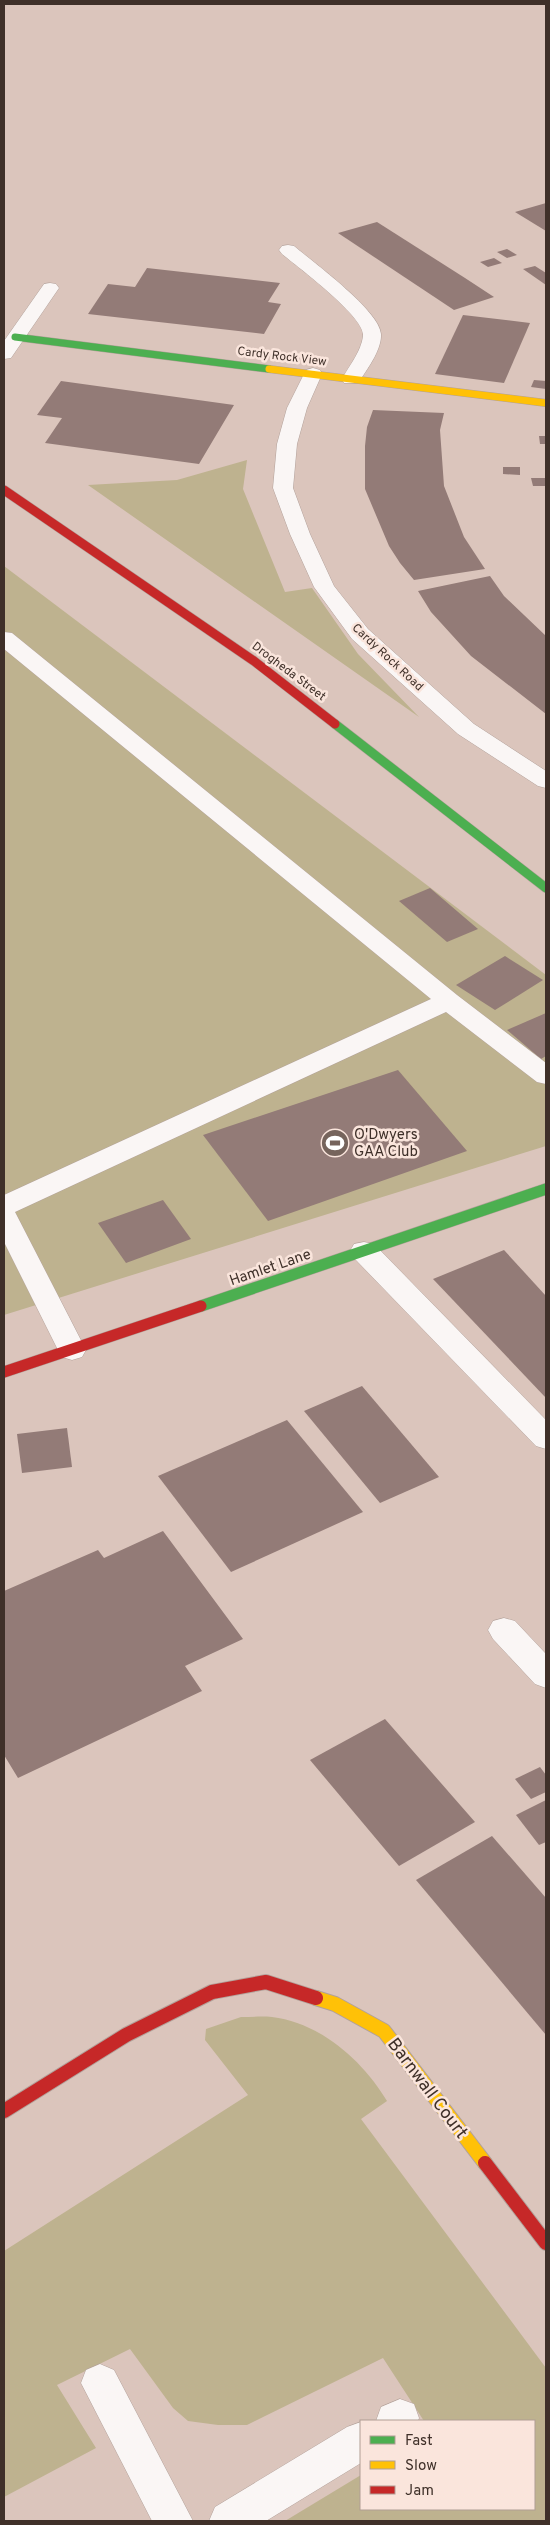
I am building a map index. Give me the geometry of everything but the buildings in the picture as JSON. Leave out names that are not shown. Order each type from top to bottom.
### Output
[{"type":"street","points":[[288,250],[364,315],[372,331],[370,344],[351,379]]},
{"type":"street","points":[[4,354],[50,288]]},
{"type":"street","name":"Cardy Rock View","points":[[15,338],[546,403]]},
{"type":"street","name":"Cardy Rock Road","points":[[313,374],[297,408],[287,444],[283,488],[300,534],[324,587],[360,634],[466,729],[546,781]]},
{"type":"street","name":"Drogheda Street","points":[[4,490],[254,661],[546,888]]},
{"type":"street","points":[[4,638],[448,1001],[546,1076]]},
{"type":"street","points":[[4,1206],[448,1001]]},
{"type":"street","name":"Hamlet Lane","points":[[4,1372],[546,1189]]},
{"type":"street","points":[[4,1215],[72,1350]]},
{"type":"street","points":[[364,1251],[546,1438]]},
{"type":"street","points":[[504,1630],[546,1675]]},
{"type":"street","name":"Barnwall Court","points":[[4,2110],[126,2035],[212,1992],[266,1982],[335,2004],[384,2031],[546,2243]]},
{"type":"street","points":[[100,2383],[174,2521]]},
{"type":"street","points":[[229,2521],[360,2443]]},
{"type":"shaded area","points":[[247,460],[243,489],[285,592],[312,588],[358,654],[419,717],[88,485],[177,480]]},
{"type":"shaded area","name":"O'Dwyers GAA Club","points":[[4,566],[546,975],[546,1146],[4,1315]]},
{"type":"shaded area","points":[[241,2017],[272,2017],[290,2021],[307,2027],[339,2046],[353,2058],[377,2086],[387,2101],[361,2119],[546,2368],[546,2521],[285,2521],[360,2476],[360,2510],[535,2510],[535,2420],[423,2420],[383,2358],[247,2425],[218,2425],[188,2421],[173,2408],[130,2349],[57,2385],[96,2448],[4,2497],[4,2251],[248,2095],[205,2040],[206,2029]]},
{"type":"traffic: fast","points":[[15,337],[269,369]]},
{"type":"traffic: fast","points":[[335,724],[546,888]]},
{"type":"traffic: fast","points":[[201,1306],[546,1189]]},
{"type":"traffic: slow","points":[[269,369],[546,403]]},
{"type":"traffic: slow","points":[[316,1998],[335,2004],[384,2031],[485,2163]]},
{"type":"traffic: jam","points":[[4,490],[254,661],[335,724]]},
{"type":"traffic: jam","points":[[4,1372],[201,1306]]},
{"type":"traffic: jam","points":[[4,2111],[126,2035],[212,1992],[266,1982],[316,1998]]},
{"type":"traffic: jam","points":[[485,2163],[546,2243]]},
{"type":"place","name":"O'Dwyers GAA Club","points":[[335,1143]]}]
